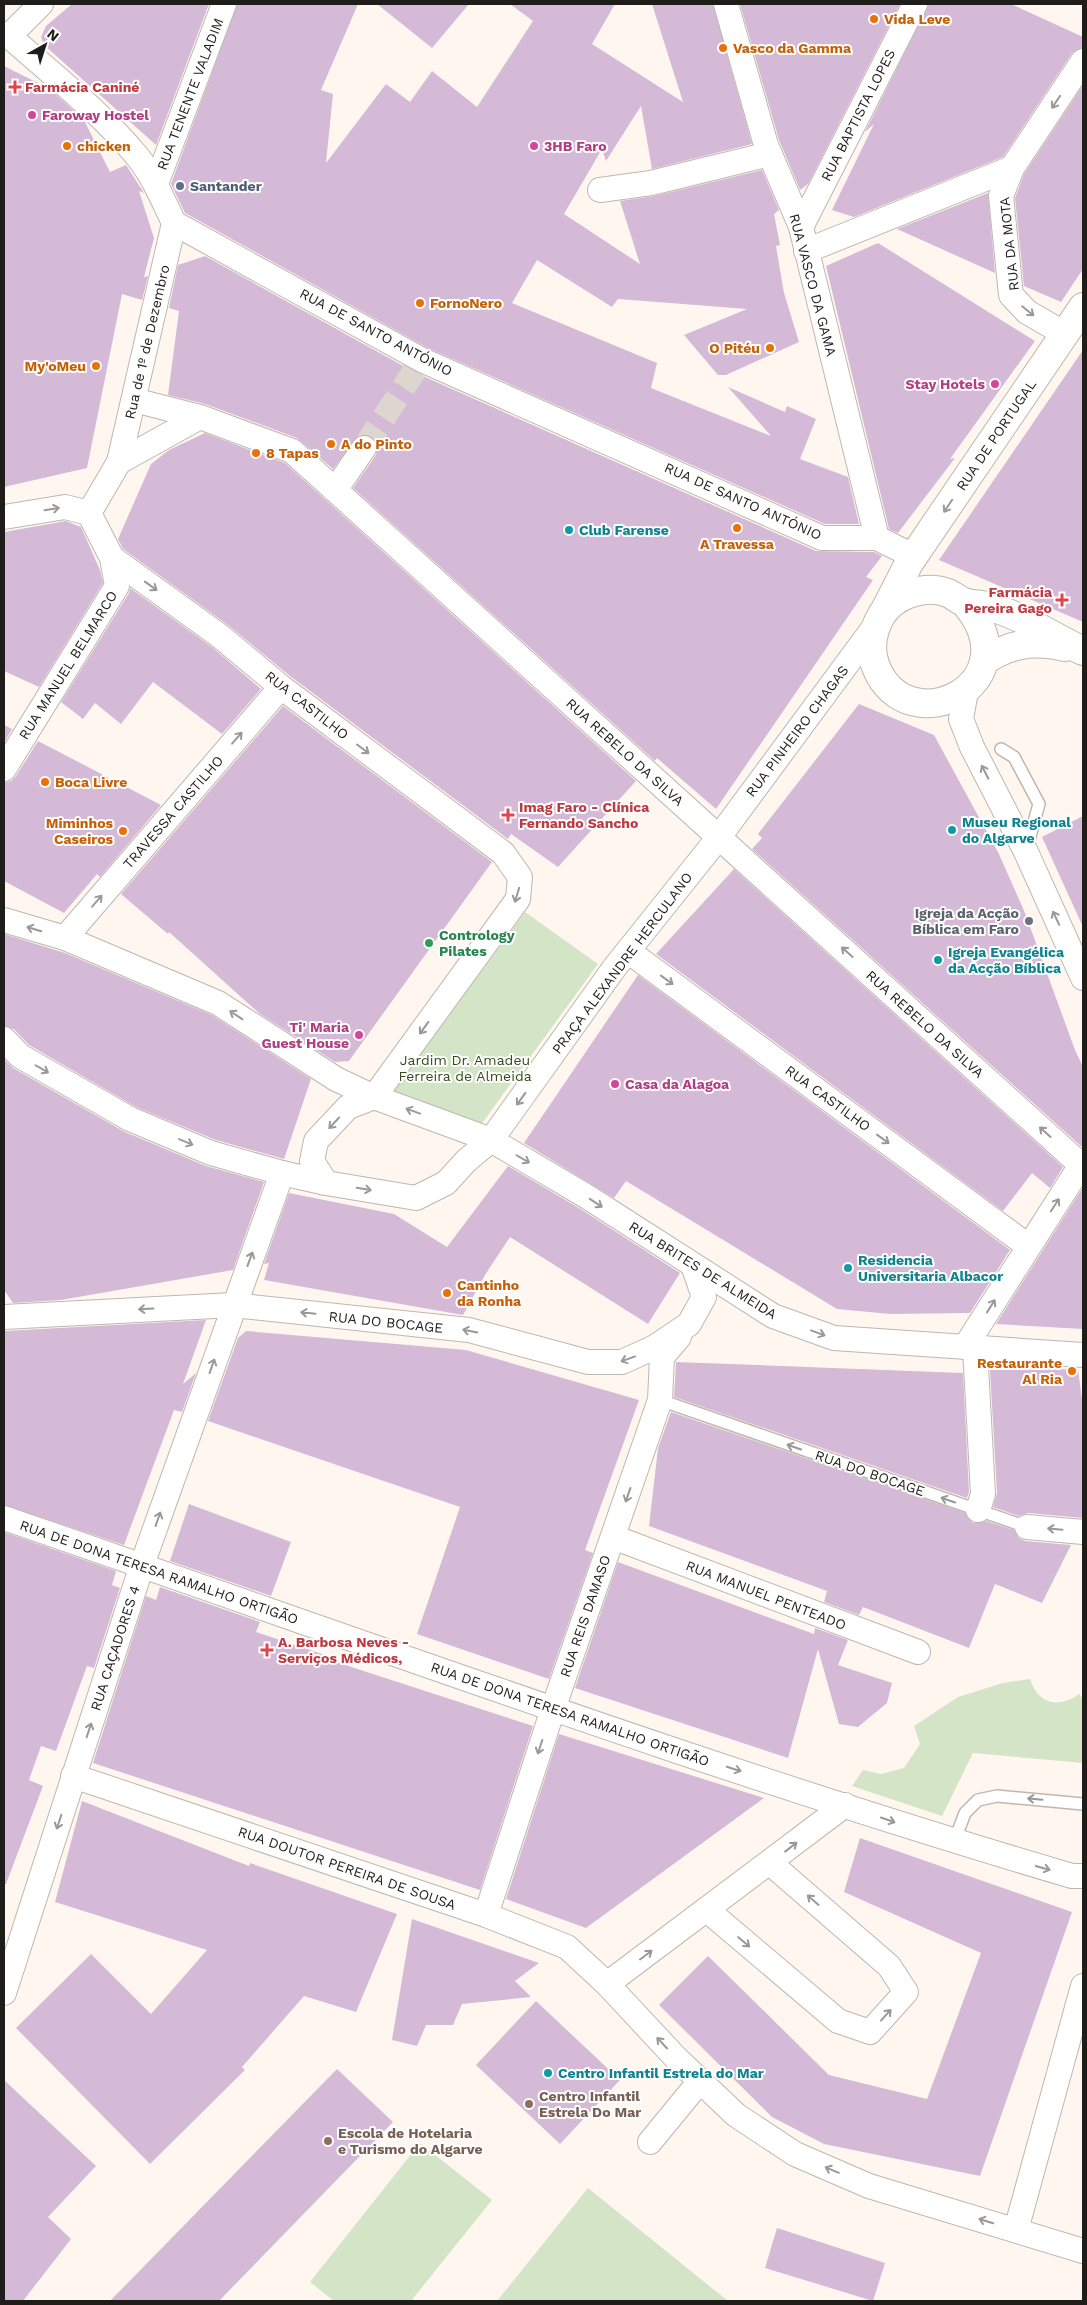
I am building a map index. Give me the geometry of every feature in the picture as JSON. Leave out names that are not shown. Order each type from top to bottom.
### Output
[{"type":"street","points":[[41,4],[6,35],[90,108],[137,157],[156,184],[174,223]]},
{"type":"street","name":"RUA TENENTE VALADIM","points":[[156,184],[224,4]]},
{"type":"street","name":"RUA VASCO DA GAMA","points":[[726,4],[770,154],[801,227],[877,538]]},
{"type":"street","name":"RUA BAPTISTA LOPES","points":[[801,227],[915,4]]},
{"type":"street","name":"RUA DA MOTA","points":[[1065,334],[1027,312],[1012,295],[1001,196],[1012,168],[1083,61]]},
{"type":"street","points":[[600,190],[651,183],[770,154]]},
{"type":"street","points":[[806,251],[1012,168]]},
{"type":"street","name":"RUA DE SANTO ANTÓNIO","points":[[174,223],[418,365],[822,538],[877,538]]},
{"type":"street","name":"Rua de 1º de Dezembro","points":[[89,513],[118,462],[174,223]]},
{"type":"street","name":"RUA DE PORTUGAL","points":[[908,558],[1083,307]]},
{"type":"street","name":"RUA REBELO DA SILVA","points":[[134,400],[200,417],[292,451],[1081,1165],[1028,1246]]},
{"type":"street","points":[[118,462],[200,417]]},
{"type":"street","points":[[335,490],[364,448]]},
{"type":"street","points":[[4,517],[65,507],[89,513],[112,558]]},
{"type":"street","points":[[877,538],[908,558]]},
{"type":"street","name":"RUA CASTILHO","points":[[112,558],[220,636],[281,687],[503,853],[520,877],[518,899],[374,1097]]},
{"type":"street","name":"RUA MANUEL BELMARCO","points":[[4,769],[117,586],[112,558]]},
{"type":"street","name":"RUA PINHEIRO CHAGAS","points":[[719,837],[879,619],[908,558]]},
{"type":"street","points":[[964,602],[977,617],[985,638],[984,661],[977,677],[966,690],[949,701],[928,704],[905,699],[889,688],[880,676],[873,659],[872,640],[879,619],[895,601],[912,592],[932,590],[947,593],[964,602],[990,606],[1028,622],[1082,650]]},
{"type":"street","points":[[984,661],[1002,648],[1044,642],[1082,650]]},
{"type":"street","name":"TRAVESSA CASTILHO","points":[[65,938],[281,687]]},
{"type":"street","points":[[966,690],[961,719],[972,747],[1026,852],[1083,978]]},
{"type":"street","name":"PRAÇA ALEXANDRE HERCULANO","points":[[4,1039],[20,1056],[130,1119],[211,1153],[326,1183],[416,1198],[446,1183],[462,1165],[491,1140],[628,951],[719,837]]},
{"type":"street","points":[[4,920],[65,938],[218,1003],[336,1079],[374,1097],[491,1140]]},
{"type":"street","name":"RUA CASTILHO","points":[[628,951],[1028,1246]]},
{"type":"street","points":[[326,1183],[312,1161],[316,1141],[348,1107],[374,1097]]},
{"type":"street","points":[[445,1123],[460,1142],[462,1165]]},
{"type":"street","name":"RUA BRITES DE ALMEIDA","points":[[491,1140],[586,1196],[773,1316],[834,1338],[1083,1354]]},
{"type":"street","name":"RUA CAÇADORES 4","points":[[4,1994],[142,1565],[233,1305],[282,1173]]},
{"type":"street","points":[[978,1510],[983,1494],[970,1348],[1028,1246]]},
{"type":"street","name":"RUA DO BOCAGE","points":[[5,1314],[233,1305],[469,1330],[588,1362],[622,1362],[655,1347],[689,1324],[704,1297],[693,1265]]},
{"type":"street","name":"RUA REIS DAMASO","points":[[486,1915],[553,1709],[660,1400],[662,1357],[689,1324]]},
{"type":"street","name":"RUA DE DONA TERESA RAMALHO ORTIGÃO","points":[[4,1518],[553,1709],[954,1842],[1072,1876],[1083,1876]]},
{"type":"street","name":"RUA DO BOCAGE","points":[[1027,1527],[1083,1532]]},
{"type":"street","name":"RUA MANUEL PENTEADO","points":[[613,1537],[918,1652]]},
{"type":"street","name":"RUA DOUTOR PEREIRA DE SOUSA","points":[[74,1776],[486,1915],[567,1947],[607,1984],[700,2081],[736,2115],[795,2154],[870,2186],[1083,2251]]},
{"type":"street","points":[[607,1984],[845,1805]]},
{"type":"street","points":[[707,1910],[838,2021],[870,2032],[906,1992],[889,1966],[770,1863]]},
{"type":"street","points":[[1016,2230],[1083,1986]]},
{"type":"street","points":[[650,2142],[700,2081]]},
{"type":"lane","points":[[1001,749],[1014,757],[1038,804],[1026,852]]},
{"type":"lane","name":"RUA DO BOCAGE","points":[[660,1400],[1027,1527]]},
{"type":"lane","points":[[954,1842],[965,1813],[978,1800],[997,1796],[1083,1804]]},
{"type":"green space","name":"Jardim Dr. Amadeu Ferreira de Almeida","points":[[525,912],[598,964],[480,1126],[391,1090]]},
{"type":"green space","points":[[1030,1679],[1038,1694],[1050,1702],[1064,1702],[1079,1694],[1083,1699],[1083,1763],[973,1753],[942,1816],[852,1786],[863,1770],[881,1774],[904,1768],[920,1744],[914,1726],[958,1697],[1003,1683]]},
{"type":"green space","points":[[420,2143],[492,2200],[411,2301],[334,2301],[310,2282]]},
{"type":"green space","points":[[588,2188],[728,2301],[497,2301]]},
{"type":"building","points":[[72,4],[209,4],[156,145],[44,45],[41,37],[46,26]]},
{"type":"building","points":[[237,4],[358,4],[321,90],[333,94],[326,163],[386,84],[410,102],[432,71],[477,107],[533,21],[510,4],[615,4],[592,44],[683,102],[652,4],[713,4],[752,144],[652,169],[641,106],[606,161],[602,149],[564,214],[640,264],[620,201],[654,196],[762,170],[779,210],[774,214],[780,245],[776,246],[784,293],[799,342],[726,375],[718,375],[684,335],[747,309],[618,299],[612,307],[537,260],[512,303],[657,363],[651,388],[771,436],[728,387],[785,412],[787,406],[816,419],[800,459],[848,477],[859,524],[825,524],[428,348],[185,213],[171,184]]},
{"type":"building","points":[[377,4],[469,4],[432,48]]},
{"type":"building","points":[[740,4],[900,4],[808,184],[800,190],[779,140]]},
{"type":"building","points":[[929,4],[1011,4],[1083,37],[1083,47],[1072,53],[1003,157],[854,217],[832,210],[874,124],[865,132]]},
{"type":"building","points":[[4,66],[50,89],[84,120],[110,172],[126,165],[144,193],[139,191],[154,238],[144,277],[148,276],[142,300],[122,294],[87,468],[4,487]]},
{"type":"building","points":[[1083,85],[1083,269],[1061,302],[1024,286],[1015,198],[1024,174]]},
{"type":"building","points":[[988,193],[995,273],[897,229]]},
{"type":"building","points":[[878,243],[1035,341],[950,459],[955,458],[898,533],[889,529],[826,266]]},
{"type":"building","points":[[205,256],[416,373],[816,551],[874,552],[882,556],[866,577],[873,580],[716,809],[657,758],[655,761],[353,488],[376,455],[377,443],[372,437],[366,434],[358,436],[333,469],[297,438],[205,404],[168,395],[179,311],[169,308],[178,265]]},
{"type":"building","points":[[1083,350],[1083,622],[939,560]]},
{"type":"building","points":[[205,433],[285,463],[636,781],[558,867],[511,834],[508,839],[290,676],[228,625],[123,549],[118,539],[151,464],[169,450]]},
{"type":"building","points":[[66,521],[81,527],[100,570],[103,583],[39,687],[4,671],[4,532]]},
{"type":"building","points":[[130,588],[212,647],[261,689],[222,734],[153,682],[121,724],[95,703],[83,719],[61,702],[129,593]]},
{"type":"building","points":[[859,704],[934,735],[999,854],[1025,913],[1083,1067],[1083,1148],[752,849],[762,838],[758,834]]},
{"type":"building","points":[[283,706],[492,862],[349,1061],[335,1062],[260,1014],[169,932],[168,934],[121,894]]},
{"type":"building","points":[[4,725],[12,729],[4,743]]},
{"type":"building","points":[[38,741],[161,805],[100,877],[97,874],[64,913],[4,881],[4,783],[11,781],[16,776]]},
{"type":"building","points":[[1083,816],[1083,927],[1042,837]]},
{"type":"building","points":[[734,869],[1063,1167],[1050,1188],[1032,1173],[1003,1211],[656,954]]},
{"type":"building","points":[[4,934],[65,953],[212,1015],[311,1079],[284,1159],[216,1140],[136,1107],[29,1045],[14,1029],[4,1026]]},
{"type":"building","points":[[638,975],[1010,1250],[970,1313],[890,1314],[837,1309],[626,1181],[614,1198],[524,1143]]},
{"type":"building","points":[[4,1059],[13,1068],[125,1132],[206,1166],[264,1182],[233,1270],[61,1300],[13,1303],[4,1290]]},
{"type":"building","points":[[508,1166],[579,1208],[680,1273],[648,1324],[510,1237],[485,1275],[463,1315],[264,1280],[269,1263],[264,1264],[289,1193],[394,1214],[447,1247]]},
{"type":"building","points":[[1083,1187],[1083,1329],[996,1324]]},
{"type":"building","points":[[206,1320],[183,1384],[196,1373],[182,1412],[174,1410],[124,1545],[4,1505],[4,1331]]},
{"type":"building","points":[[246,1331],[466,1350],[639,1400],[585,1550],[593,1553],[549,1679],[417,1634],[460,1507],[208,1421],[238,1338]]},
{"type":"building","points":[[676,1362],[963,1373],[969,1492],[967,1498],[674,1397]]},
{"type":"building","points":[[1078,1369],[1083,1407],[1083,1518],[1028,1513],[1019,1516],[993,1507],[997,1493],[990,1370]]},
{"type":"building","points":[[671,1412],[965,1513],[973,1523],[986,1521],[1014,1530],[1019,1538],[1025,1541],[1071,1545],[1042,1603],[995,1584],[969,1648],[863,1607],[859,1615],[824,1602],[827,1591],[649,1526],[658,1448]]},
{"type":"building","points":[[189,1504],[291,1542],[271,1596],[170,1561]]},
{"type":"building","points":[[4,1532],[116,1571],[112,1585],[120,1588],[94,1668],[87,1666],[56,1751],[41,1746],[29,1780],[43,1786],[6,1884],[4,1884]]},
{"type":"building","points":[[618,1562],[814,1634],[815,1628],[848,1640],[838,1665],[892,1683],[887,1703],[858,1727],[839,1724],[818,1649],[788,1758],[575,1688]]},
{"type":"building","points":[[160,1587],[260,1622],[256,1632],[334,1658],[333,1661],[533,1726],[480,1890],[93,1763],[146,1596],[156,1600]]},
{"type":"building","points":[[559,1734],[764,1798],[586,1928],[506,1899]]},
{"type":"building","points":[[82,1801],[249,1866],[250,1863],[397,1914],[356,2012],[304,1996],[242,2067],[245,2070],[150,2164],[16,2028],[91,1954],[151,2014],[207,1950],[55,1902]]},
{"type":"building","points":[[860,1838],[1072,1912],[980,2176],[824,2144],[772,2117],[659,2005],[708,1956],[829,2075],[927,2099],[981,1953],[844,1892]]},
{"type":"building","points":[[412,1919],[539,1963],[515,1981],[531,1997],[462,2004],[453,2025],[426,2025],[417,2046],[392,2040]]},
{"type":"building","name":"Centro Infantil Estrela do Mar","points":[[536,2001],[620,2080],[560,2144],[476,2065]]},
{"type":"building","points":[[337,2069],[393,2122],[219,2301],[110,2301]]},
{"type":"building","points":[[4,2080],[96,2166],[48,2217],[71,2239],[23,2301],[4,2301]]},
{"type":"building","points":[[777,2228],[885,2263],[873,2301],[765,2268]]},
{"type":"tunnel","points":[[364,448],[415,370]]},
{"type":"place","name":"Vida Leve","points":[[874,19]]},
{"type":"place","name":"Vasco da Gamma","points":[[723,48]]},
{"type":"place","name":"Farmácia Caniné","points":[[15,87]]},
{"type":"place","name":"Faroway Hostel","points":[[32,115]]},
{"type":"place","name":"chicken","points":[[67,146]]},
{"type":"place","name":"3HB Faro","points":[[534,146]]},
{"type":"place","name":"Santander","points":[[180,186]]},
{"type":"place","name":"FornoNero","points":[[420,303]]},
{"type":"place","name":"O Pitéu","points":[[770,348]]},
{"type":"place","name":"My'oMeu","points":[[96,366]]},
{"type":"place","name":"Stay Hotels","points":[[995,384]]},
{"type":"place","name":"A do Pinto","points":[[331,444]]},
{"type":"place","name":"8 Tapas","points":[[256,453]]},
{"type":"place","name":"A Travessa","points":[[737,528]]},
{"type":"place","name":"Club Farense","points":[[569,530]]},
{"type":"place","name":"Farmácia Pereira Gago","points":[[1062,600]]},
{"type":"place","name":"Boca Livre","points":[[45,782]]},
{"type":"place","name":"Imag Faro - Clínica Fernando Sancho","points":[[508,815]]},
{"type":"place","name":"Museu Regional do Algarve","points":[[952,830]]},
{"type":"place","name":"Miminhos Caseiros","points":[[123,831]]},
{"type":"place","name":"Igreja da Acção Bíblica em Faro","points":[[1029,921]]},
{"type":"place","name":"Contrology Pilates","points":[[429,943]]},
{"type":"place","name":"Igreja Evangélica da Acção Bíblica","points":[[938,960]]},
{"type":"place","name":"Ti' Maria Guest House","points":[[359,1035]]},
{"type":"place","name":"Casa da Alagoa","points":[[615,1084]]},
{"type":"place","name":"Residencia Universitaria Albacor","points":[[848,1268]]},
{"type":"place","name":"Cantinho da Ronha","points":[[447,1293]]},
{"type":"place","name":"Restaurante Al Ria","points":[[1072,1371]]},
{"type":"place","name":"A. Barbosa Neves - Serviços Médicos,","points":[[267,1650]]},
{"type":"place","name":"Centro Infantil Estrela do Mar","points":[[548,2073]]},
{"type":"place","name":"Centro Infantil Estrela Do Mar","points":[[529,2104]]},
{"type":"place","name":"Escola de Hotelaria e Turismo do Algarve","points":[[328,2141]]}]
